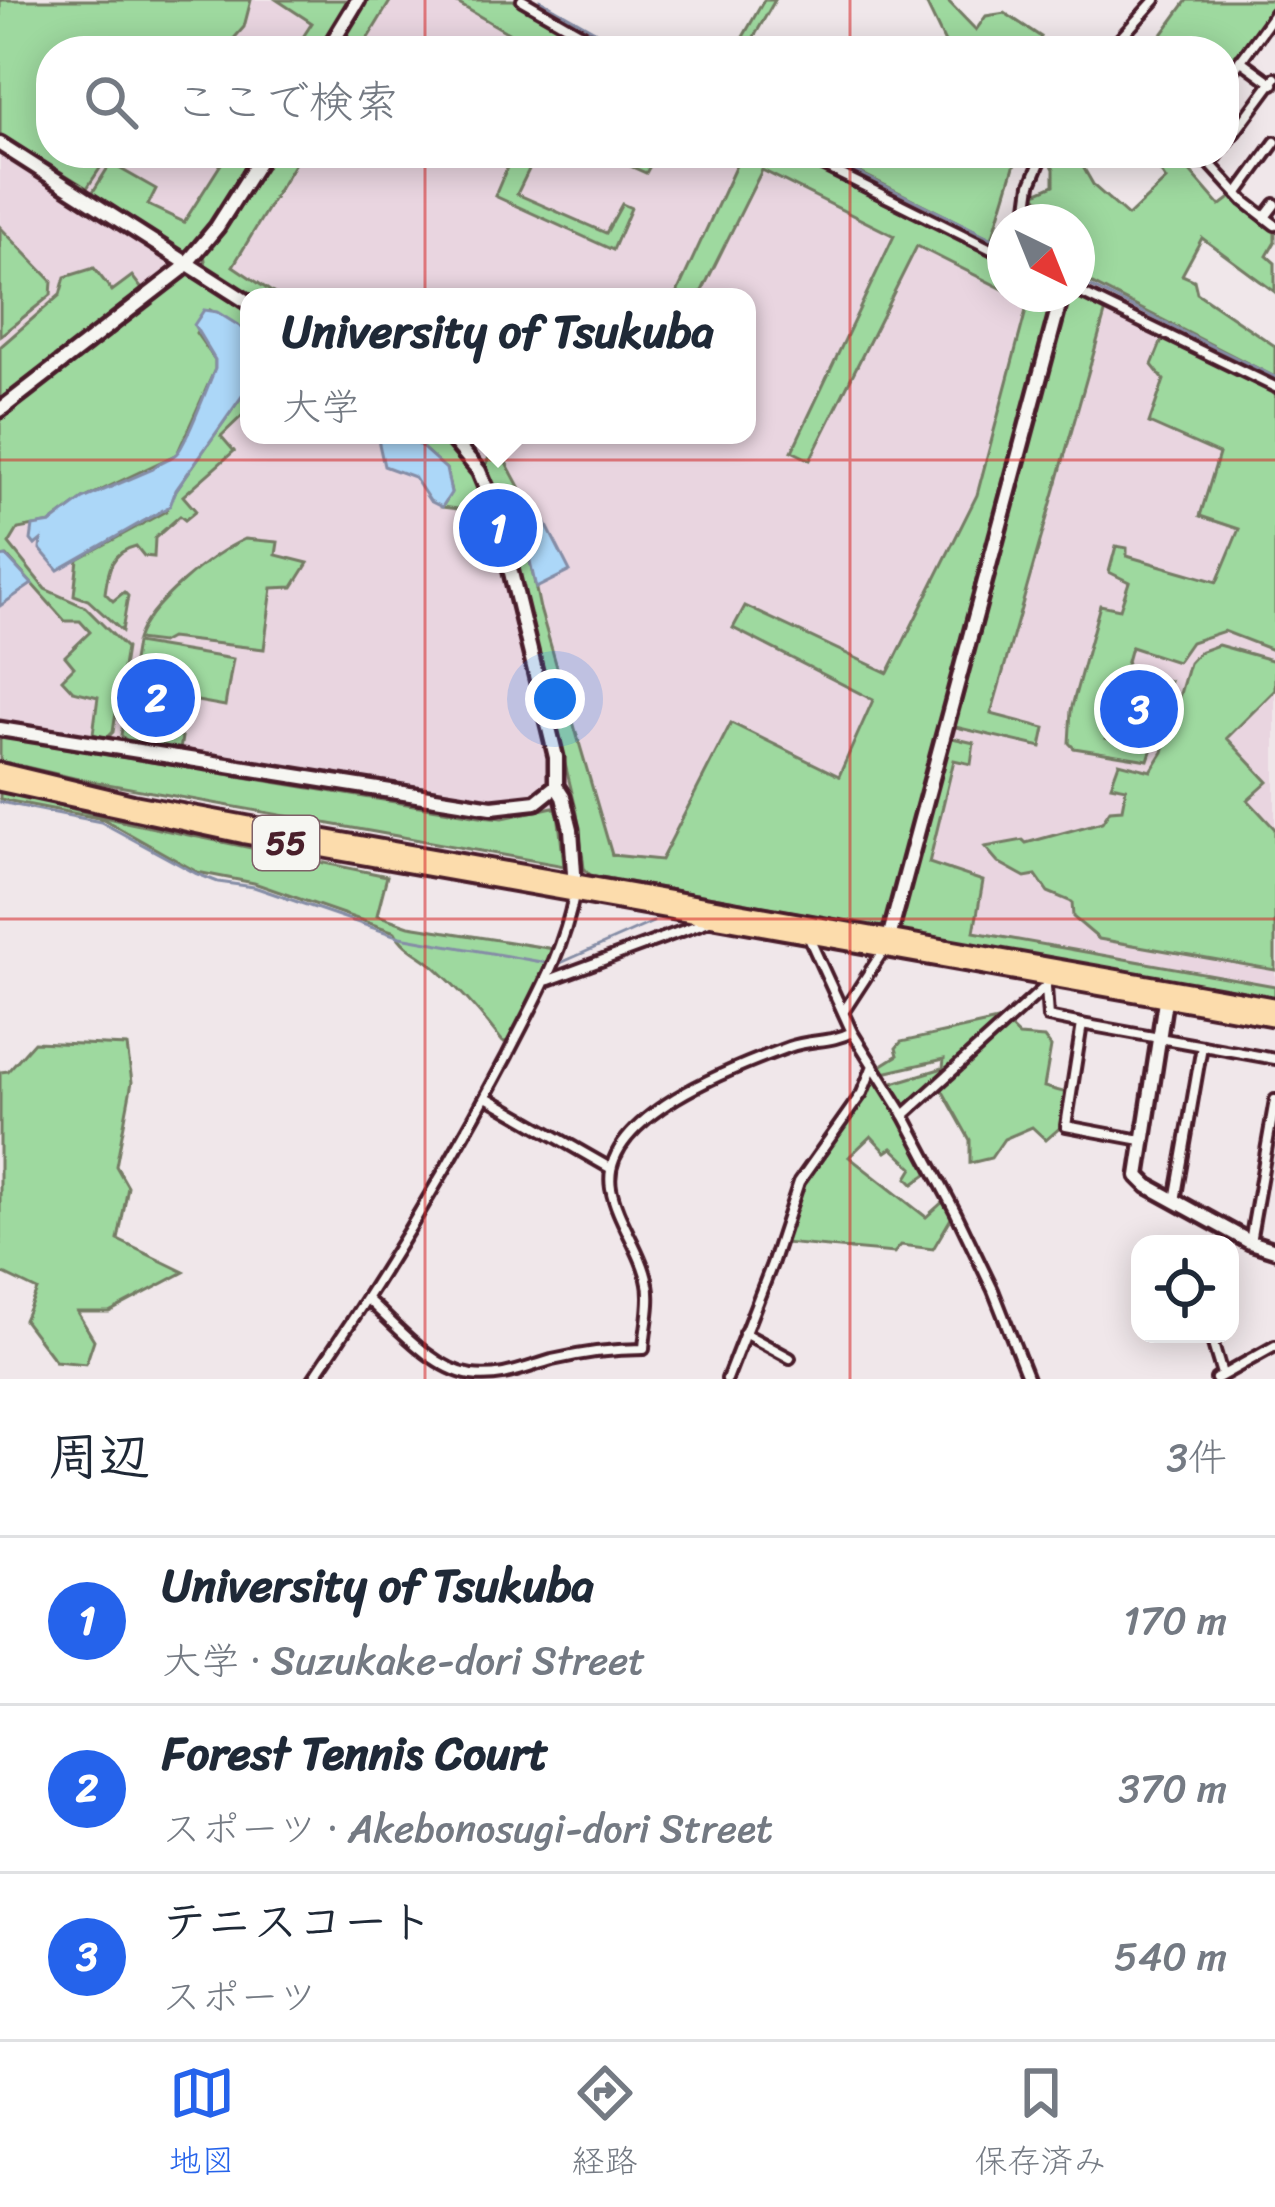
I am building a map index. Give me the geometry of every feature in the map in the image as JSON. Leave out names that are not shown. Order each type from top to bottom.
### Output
[{"type":"main road","name":"55","points":[[0,771],[133,803],[808,937],[887,943],[1047,982],[1275,1006]]},
{"type":"main road","name":"55","points":[[0,783],[127,813],[887,943],[1166,993],[1275,1018]]},
{"type":"street","points":[[336,36],[358,0]]},
{"type":"street","points":[[522,0],[585,36]]},
{"type":"street","points":[[1123,36],[1155,0]]},
{"type":"street","points":[[1239,128],[1274,82],[1240,60],[1275,13]]},
{"type":"street","points":[[1238,194],[1275,142]]},
{"type":"street","points":[[0,144],[36,167]]},
{"type":"street","points":[[37,168],[240,297]]},
{"type":"street","points":[[0,410],[187,264],[218,227],[255,168]]},
{"type":"street","points":[[828,168],[987,247]]},
{"type":"street","points":[[1028,204],[1037,168]]},
{"type":"street","points":[[1213,168],[1275,225]]},
{"type":"street","points":[[1265,217],[1275,204]]},
{"type":"street","points":[[1095,300],[1275,387]]},
{"type":"street","points":[[843,1012],[887,943],[1057,312]]},
{"type":"street","points":[[313,1379],[368,1299],[486,1097],[562,949],[575,888],[568,811],[556,786],[556,757],[496,512],[479,471],[456,444]]},
{"type":"street","points":[[0,729],[492,807],[536,802],[556,786]]},
{"type":"street","points":[[547,981],[716,918]]},
{"type":"street","points":[[808,937],[852,1032],[904,1115],[993,1290],[1028,1379]]},
{"type":"street","points":[[1047,982],[1048,1017],[1275,1058]]},
{"type":"street","points":[[904,1115],[1047,982]]},
{"type":"street","points":[[1166,993],[1138,1176],[1224,1235]]},
{"type":"street","points":[[1082,1024],[1066,1126],[1141,1140]]},
{"type":"street","points":[[368,1299],[431,1354],[473,1376],[510,1376],[563,1358],[644,1349],[649,1287],[612,1192],[610,1168],[627,1137],[698,1083],[789,1047],[828,1042],[852,1032]]},
{"type":"street","points":[[1174,1201],[1202,1046]]},
{"type":"street","points":[[727,1379],[799,1182],[862,1093],[873,1067]]},
{"type":"street","points":[[486,1097],[610,1168]]},
{"type":"street","points":[[1250,1242],[1275,1100]]},
{"type":"street","points":[[1239,1240],[1275,1250]]},
{"type":"street","points":[[744,1333],[790,1358]]},
{"type":"street","points":[[1212,1343],[1219,1377],[1275,1346]]},
{"type":"shaded area","points":[[0,0],[513,0],[576,36],[36,36],[36,168],[819,168],[987,251],[987,312],[1053,312],[879,927],[590,876],[575,868],[0,761]]},
{"type":"shaded area","points":[[1095,306],[1275,393],[1275,997],[904,932],[898,924],[1064,312],[1095,312]]},
{"type":"green space","points":[[0,0],[251,0],[244,27],[236,36],[36,36],[36,156],[0,134]]},
{"type":"green space","points":[[277,0],[350,0],[328,36],[304,36],[312,23]]},
{"type":"green space","points":[[367,0],[391,0],[369,36],[344,36]]},
{"type":"green space","points":[[452,0],[513,0],[576,36],[513,36]]},
{"type":"green space","points":[[764,0],[775,0],[755,36],[744,36]]},
{"type":"green space","points":[[917,0],[947,0],[976,30],[986,16],[1005,13],[1040,36],[942,36],[927,5]]},
{"type":"green space","points":[[1187,0],[1275,0],[1275,8],[1239,58],[1239,36],[1161,36]]},
{"type":"green space","points":[[55,168],[100,168],[87,188]]},
{"type":"green space","points":[[108,168],[119,168],[156,189],[148,205],[184,222],[218,168],[247,168],[214,223],[182,252],[91,195]]},
{"type":"green space","points":[[263,168],[292,168],[233,266],[266,288],[240,288],[206,267],[204,254]]},
{"type":"green space","points":[[507,168],[530,168],[517,194],[606,233],[622,204],[631,208],[613,250],[495,196]]},
{"type":"green space","points":[[735,168],[819,168],[987,251],[987,281],[917,246],[810,460],[792,451],[894,236],[762,170],[703,288],[679,288]]},
{"type":"green space","points":[[851,168],[1013,168],[1003,204],[987,204],[987,236]]},
{"type":"green space","points":[[1054,168],[1084,168],[1094,186],[1128,216],[1166,180],[1158,168],[1187,168],[1220,206],[1233,196],[1275,230],[1267,256],[1275,263],[1275,292],[1202,238],[1182,275],[1194,280],[1197,293],[1275,346],[1275,377],[1095,285],[1095,204],[1046,204],[1033,194],[1054,185]]},
{"type":"green space","points":[[0,227],[52,281],[51,295],[0,336]]},
{"type":"green space","points":[[94,268],[112,291],[132,276],[145,293],[0,403],[0,347],[60,295],[65,277]]},
{"type":"green space","points":[[191,275],[240,306],[240,327],[210,310],[196,333],[215,360],[215,369],[177,454],[83,499],[51,523],[18,529],[9,544],[45,589],[85,607],[126,648],[113,732],[107,738],[93,734],[98,697],[73,691],[62,679],[74,667],[65,656],[90,632],[80,621],[65,621],[7,556],[0,557],[0,419]]},
{"type":"green space","points":[[1095,304],[1106,310],[991,714],[1045,728],[1041,747],[951,726],[1063,312],[1095,312]]},
{"type":"green space","points":[[1026,312],[1053,312],[889,922],[879,927],[590,875],[584,868],[577,813],[507,526],[486,464],[489,457],[500,451],[531,509],[537,507],[541,514],[522,522],[540,609],[612,855],[661,860],[731,723],[839,776],[873,700],[733,628],[745,606],[888,673],[977,495]]},
{"type":"green space","points":[[1163,338],[1275,393],[1275,651],[1224,631],[1191,642],[1177,662],[1131,647],[1106,738],[1152,748],[1148,760],[1074,748],[1069,743],[1071,710],[1100,605],[1120,609],[1129,582],[1109,572],[1116,546],[1127,548],[1127,556],[1217,582],[1239,529],[1200,516],[1219,454],[1149,423],[1164,380],[1152,365]]},
{"type":"green space","points":[[240,399],[240,418],[221,436],[234,451],[183,496],[196,511],[185,520],[180,516],[155,538],[154,557],[144,556],[136,546],[112,563],[105,593],[113,601],[124,592],[128,596],[122,631],[88,600],[74,595],[78,559],[166,511]]},
{"type":"green space","points":[[418,444],[448,446],[465,465],[486,503],[442,507],[451,492],[446,469]]},
{"type":"green space","points":[[245,539],[278,542],[276,555],[308,563],[293,587],[272,588],[264,649],[170,638],[161,643],[137,640],[153,612],[182,582]]},
{"type":"green space","points":[[136,643],[233,659],[225,706],[186,699],[183,716],[172,715],[168,734],[182,737],[180,750],[127,741],[121,735]]},
{"type":"green space","points":[[1218,645],[1275,661],[1275,690],[1227,738],[1268,782],[1248,800],[1275,829],[1275,970],[1099,939],[1073,917],[1072,902],[1048,892],[1036,875],[1025,877],[998,862],[985,847],[1026,843],[1102,822],[1110,810],[1122,809],[1126,788],[1111,785],[1119,763],[1151,771],[1163,752],[1189,663],[1199,652]]},
{"type":"green space","points":[[1127,671],[1170,681],[1151,745],[1110,737]]},
{"type":"green space","points":[[0,737],[480,816],[503,818],[553,807],[558,812],[564,866],[74,778],[0,761]]},
{"type":"green space","points":[[948,737],[974,743],[971,764],[954,760],[929,863],[983,881],[974,932],[1275,986],[1275,997],[904,932],[898,924]]},
{"type":"green space","points":[[0,790],[116,820],[387,876],[377,915],[409,926],[554,949],[511,1041],[503,1042],[455,987],[395,932],[254,883],[197,872],[103,819],[0,799]]},
{"type":"green space","points":[[1002,1020],[1019,1036],[1044,1038],[1051,1047],[1044,1087],[1071,1094],[1063,1125],[1046,1140],[1032,1127],[1004,1139],[991,1158],[970,1163],[970,1140],[942,1090],[905,1111],[890,1084],[943,1068],[944,1059],[883,1073],[879,1067],[898,1055],[901,1042]]},
{"type":"green space","points":[[34,1042],[127,1046],[132,1082],[116,1166],[128,1187],[118,1240],[184,1272],[109,1312],[77,1312],[94,1340],[86,1364],[55,1361],[24,1320],[37,1290],[0,1272],[0,1072],[8,1071]]},
{"type":"green space","points":[[874,1076],[903,1118],[930,1172],[913,1184],[907,1178],[913,1168],[892,1148],[886,1152],[871,1136],[849,1157],[926,1217],[945,1200],[953,1215],[933,1249],[901,1245],[894,1253],[783,1243],[803,1181]]},
{"type":"water","points":[[204,310],[240,326],[240,399],[176,490],[170,506],[58,570],[40,549],[41,540],[35,545],[31,540],[33,526],[51,523],[83,499],[153,469],[181,448],[215,369],[215,360],[194,325]]},
{"type":"water","points":[[379,444],[418,444],[446,469],[451,493],[442,507],[430,501],[414,477],[384,466]]},
{"type":"water","points":[[541,514],[570,571],[536,588],[521,521]]},
{"type":"water","points":[[6,556],[32,584],[0,606],[0,557]]},
{"type":"waterway","points":[[540,0],[604,36]]},
{"type":"waterway","points":[[848,168],[987,236]]},
{"type":"waterway","points":[[1095,289],[1275,377]]},
{"type":"waterway","points":[[0,802],[101,822],[218,882],[254,887],[400,937],[547,963]]},
{"type":"waterway","points":[[556,965],[653,922]]},
{"type":"place","name":"University of Tsukuba","points":[[498,528]]},
{"type":"place","name":"Forest Tennis Court","points":[[156,698]]},
{"type":"place","name":"テニスコート","points":[[1139,709]]}]
